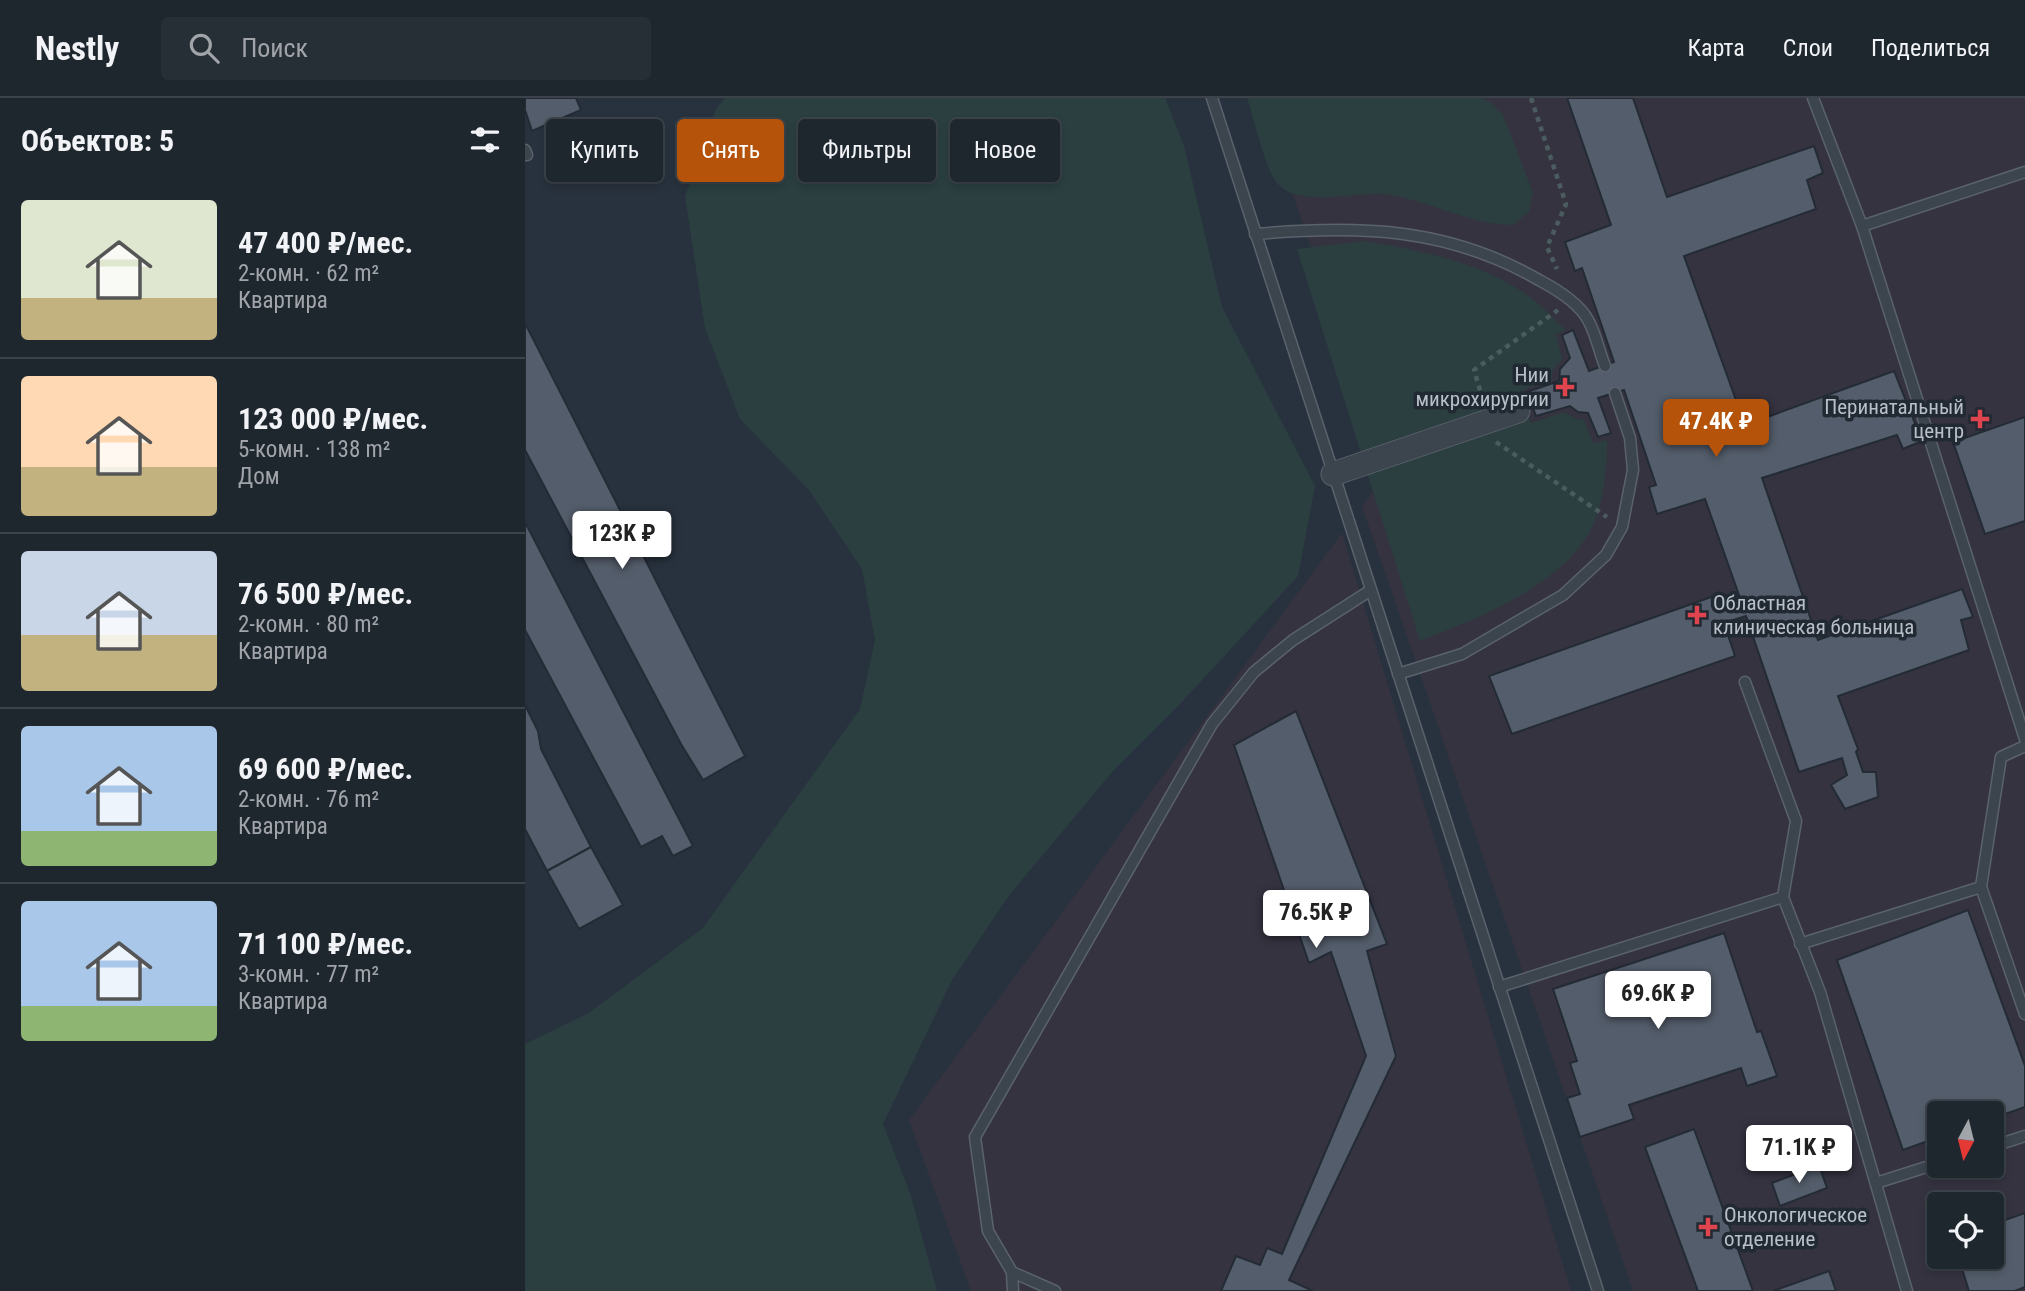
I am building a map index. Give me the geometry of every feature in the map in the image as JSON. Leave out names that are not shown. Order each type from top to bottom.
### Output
[{"type":"street","points":[[1333,474],[1518,411]]},
{"type":"lane","points":[[1212,98],[1598,1291]]},
{"type":"lane","points":[[1813,98],[1862,226],[2025,739]]},
{"type":"lane","points":[[1862,226],[2025,172]]},
{"type":"lane","points":[[1255,234],[1350,228],[1413,234],[1483,251],[1537,279],[1571,301],[1588,319],[1605,366]]},
{"type":"lane","points":[[1398,674],[1462,654],[1563,595],[1606,555],[1622,527],[1633,470],[1630,438],[1615,393]]},
{"type":"lane","points":[[1013,1291],[1013,1272],[988,1231],[975,1137],[1212,724],[1254,672],[1293,640],[1371,590]]},
{"type":"lane","points":[[1745,682],[1796,821],[1783,897],[1820,992],[1907,1291]]},
{"type":"lane","points":[[2025,746],[2001,757],[1981,887],[2025,1014]]},
{"type":"lane","points":[[1800,944],[1981,887]]},
{"type":"lane","points":[[1499,987],[1783,897]]},
{"type":"lane","points":[[2004,1143],[2025,1136]]},
{"type":"lane","points":[[1876,1183],[1927,1167]]},
{"type":"lane","points":[[1013,1272],[1055,1291]]},
{"type":"path","points":[[1531,98],[1566,204],[1547,247],[1571,301]]},
{"type":"shaded area","name":"Областная клиническая больница","points":[[1259,98],[2025,98],[2025,1291],[1633,1291],[1362,506],[1389,470]]},
{"type":"shaded area","points":[[1342,533],[1571,1291],[971,1291],[909,1120]]},
{"type":"green space","points":[[725,98],[1165,98],[1184,146],[1222,307],[1315,486],[1298,576],[1178,706],[1113,771],[1010,894],[952,980],[883,1124],[910,1193],[937,1291],[525,1291],[525,1044],[589,1013],[703,928],[860,709],[875,640],[862,569],[809,490],[740,419],[705,328],[685,196],[690,182],[784,182],[784,119],[712,119]]},
{"type":"green space","points":[[1247,98],[1481,98],[1490,102],[1503,115],[1533,193],[1529,211],[1514,225],[1497,224],[1383,194],[1310,197],[1296,194],[1284,189],[1271,173]]},
{"type":"green space","points":[[1363,241],[1405,248],[1468,265],[1488,273],[1531,298],[1566,330],[1556,334],[1562,359],[1552,371],[1552,379],[1519,392],[1531,423],[1565,412],[1576,419],[1584,420],[1593,443],[1607,440],[1605,476],[1598,511],[1589,533],[1575,552],[1557,570],[1513,599],[1465,623],[1420,641],[1297,249]]},
{"type":"building","points":[[525,98],[576,98],[581,110],[560,119],[546,119],[546,125],[532,131],[525,110]]},
{"type":"building","points":[[1567,98],[1633,98],[1667,197],[1814,146],[1823,173],[1807,180],[1816,209],[1684,256],[1745,425],[1894,371],[1922,441],[1903,449],[1897,435],[1762,478],[1818,640],[1962,589],[1973,617],[1961,620],[1969,650],[1838,696],[1858,749],[1856,752],[1863,772],[1876,772],[1878,797],[1845,809],[1831,785],[1847,775],[1842,758],[1799,772],[1746,616],[1724,623],[1735,656],[1512,734],[1489,676],[1714,596],[1718,606],[1740,598],[1705,499],[1657,514],[1649,487],[1656,485],[1624,390],[1598,398],[1611,433],[1598,437],[1588,413],[1578,412],[1570,406],[1536,416],[1527,392],[1559,381],[1560,369],[1570,358],[1562,335],[1573,330],[1589,371],[1614,362],[1582,268],[1575,271],[1565,242],[1611,225]]},
{"type":"building","points":[[525,323],[745,756],[703,780],[681,744],[525,450]]},
{"type":"building","points":[[2025,417],[2025,521],[1985,534],[1953,442]]},
{"type":"building","points":[[525,522],[693,846],[673,856],[662,836],[641,847],[525,630]]},
{"type":"building","points":[[525,705],[538,731],[541,749],[591,847],[547,871],[525,829]]},
{"type":"building","points":[[1296,711],[1387,944],[1367,951],[1396,1056],[1289,1280],[1313,1291],[1221,1291],[1236,1256],[1260,1265],[1267,1248],[1282,1254],[1366,1056],[1331,952],[1309,963],[1234,745]]},
{"type":"building","points":[[591,847],[623,905],[579,929],[547,871]]},
{"type":"building","points":[[1968,910],[2025,1066],[2025,1107],[2004,1114],[2004,1101],[1927,1101],[1927,1141],[1903,1150],[1837,960]]},
{"type":"building","points":[[1724,933],[1757,1032],[1761,1031],[1777,1076],[1747,1086],[1741,1068],[1629,1105],[1634,1119],[1580,1137],[1567,1098],[1580,1094],[1570,1063],[1577,1061],[1553,989]]},
{"type":"building","points":[[1694,1129],[1753,1291],[1698,1291],[1645,1147]]},
{"type":"building","points":[[1819,1165],[1827,1188],[1780,1206],[1772,1183]]},
{"type":"building","points":[[2025,1213],[2025,1287],[2015,1291],[1969,1291],[1962,1269],[2004,1269],[2004,1220]]},
{"type":"building","points":[[1829,1271],[1836,1291],[1773,1291]]},
{"type":"place","name":"Нии микрохирургии","points":[[1565,387]]},
{"type":"place","name":"Перинатальный центр","points":[[1980,419]]},
{"type":"place","name":"Областная клиническая больница","points":[[1697,615]]},
{"type":"place","name":"Онкологическое отделение","points":[[1708,1227]]}]
